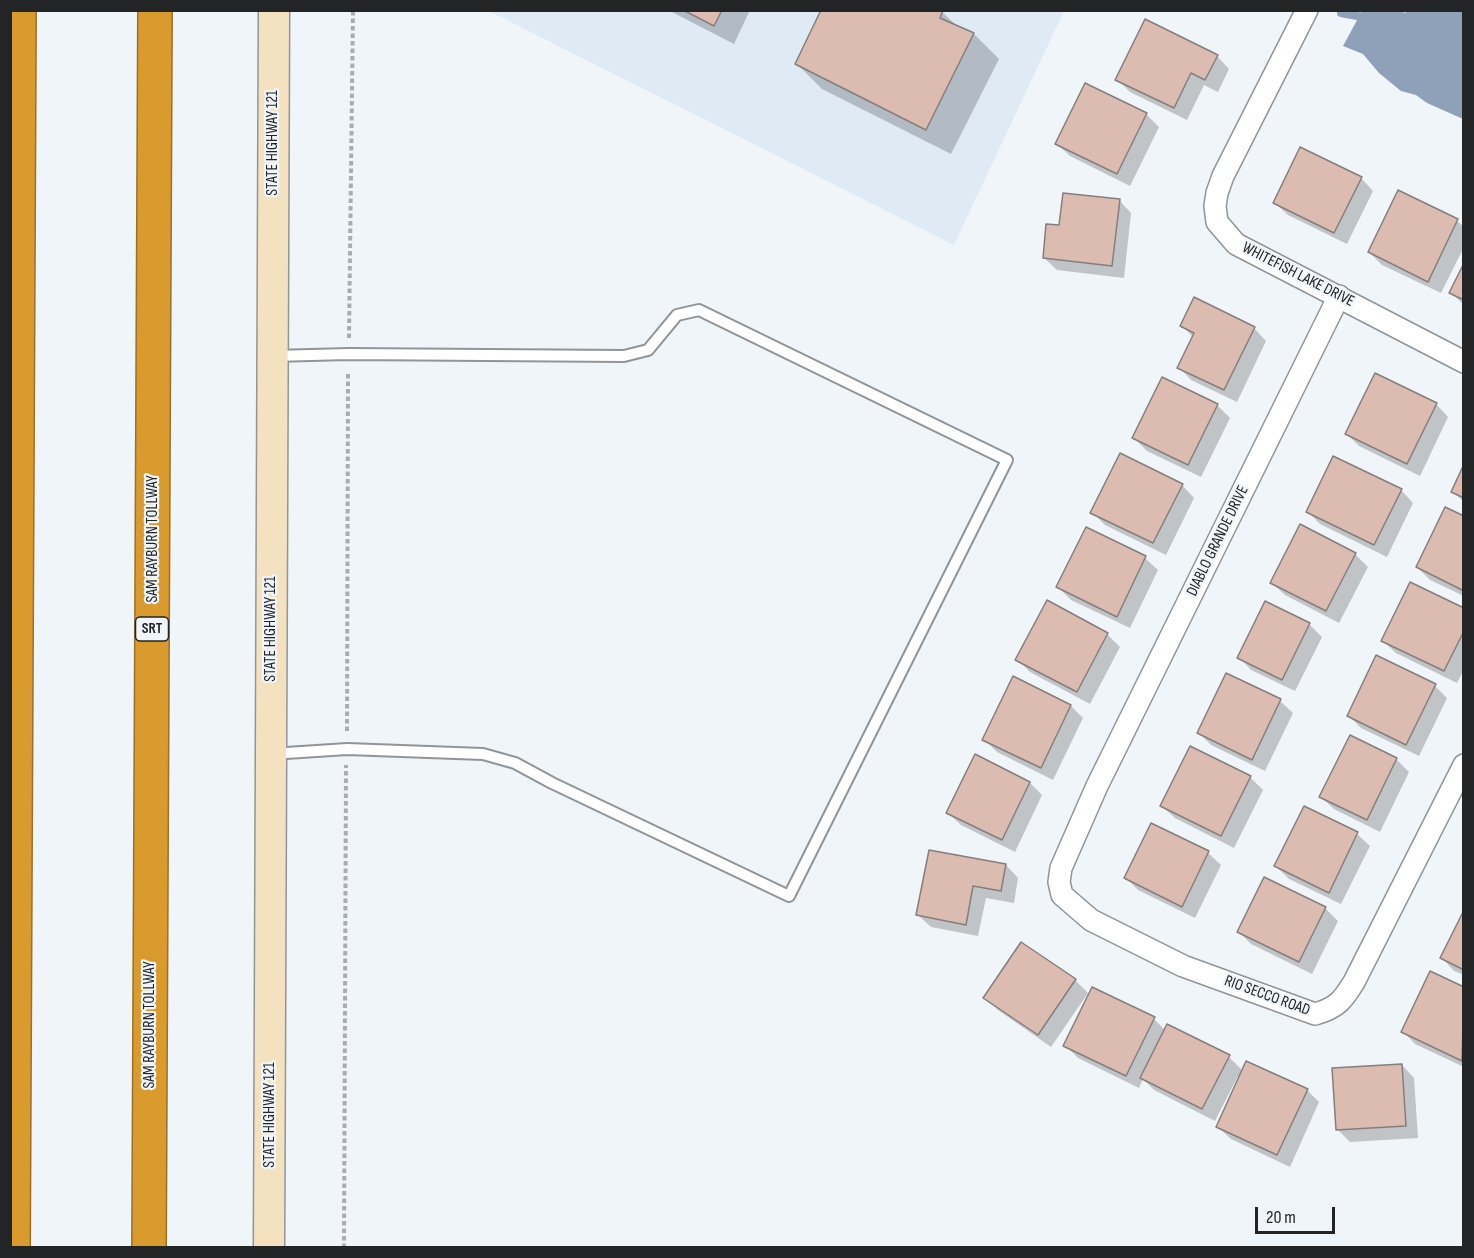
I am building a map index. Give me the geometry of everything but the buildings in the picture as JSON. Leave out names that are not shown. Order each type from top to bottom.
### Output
[{"type":"highway","points":[[13,1248],[19,10]]},
{"type":"highway","name":"SAM RAYBURN TOLLWAY","points":[[149,1248],[155,10]]},
{"type":"main road","name":"STATE HIGHWAY 121","points":[[269,1248],[274,10]]},
{"type":"street","name":"WHITEFISH LAKE DRIVE","points":[[1307,10],[1223,176],[1215,206],[1217,222],[1236,244],[1464,362]]},
{"type":"street","name":"DIABLO GRANDE DRIVE","points":[[1097,786],[1339,296]]},
{"type":"street","name":"RIO SECCO ROAD","points":[[1097,786],[1061,868],[1059,882],[1062,895],[1091,920],[1183,966],[1315,1014],[1329,1010],[1343,1000],[1354,982],[1464,765]]},
{"type":"lane","points":[[271,754],[347,749],[483,754],[516,763],[552,783],[789,896],[1007,460],[699,310],[677,315],[648,350],[624,356],[361,354],[272,356]]},
{"type":"path","points":[[348,335],[353,10]]},
{"type":"path","points":[[347,729],[348,374]]},
{"type":"path","points":[[344,1248],[346,776]]},
{"type":"shaded area","points":[[489,11],[1064,11],[954,245]]},
{"type":"water","points":[[1413,10],[1463,11],[1463,119],[1427,103],[1416,95],[1401,91],[1379,73],[1363,54],[1343,46],[1362,11],[1403,11],[1404,13]]},
{"type":"waterway","points":[[1341,13],[1368,18]]}]
